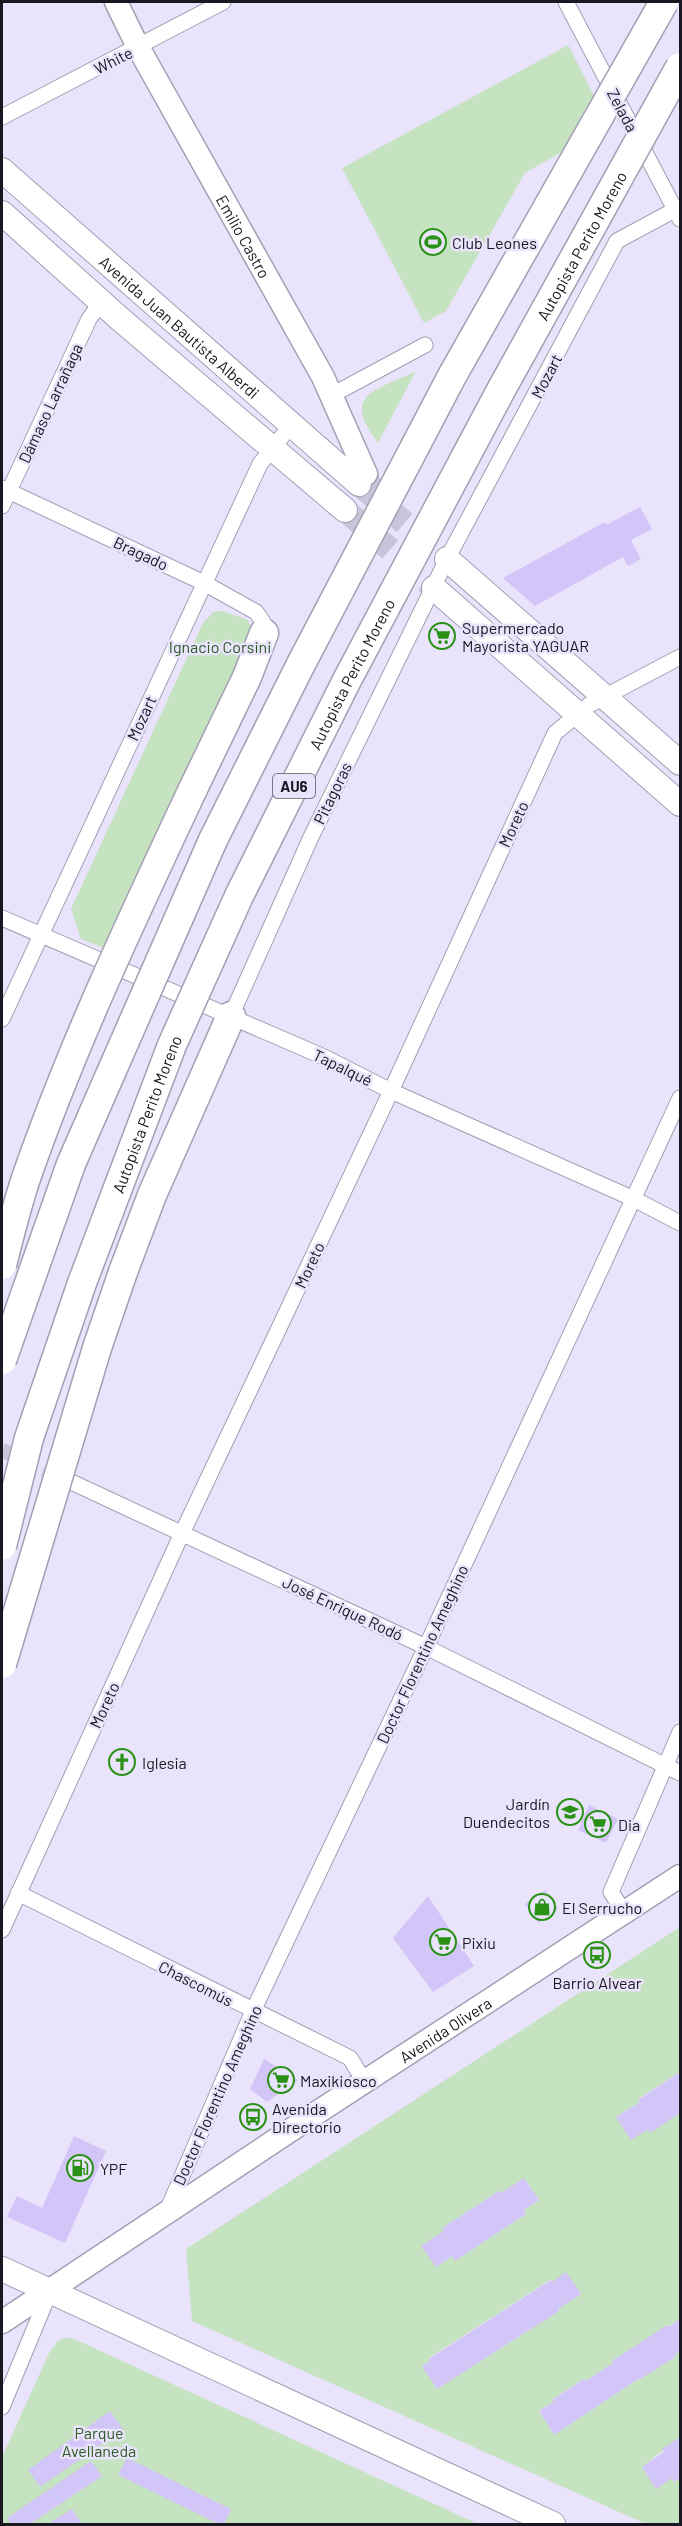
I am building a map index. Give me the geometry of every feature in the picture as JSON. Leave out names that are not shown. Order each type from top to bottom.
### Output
[{"type":"highway","name":"AU6","points":[[2,1360],[71,1164],[213,840],[301,664],[452,376],[664,2]]},
{"type":"highway","name":"Autopista Perito Moreno","points":[[2,1546],[30,1438],[82,1283],[172,1046],[239,896],[347,680],[501,390],[681,67]]},
{"type":"highway","points":[[2,1265],[24,1184],[45,1128],[130,925],[247,677],[264,633]]},
{"type":"highway","points":[[2,1664],[97,1348],[123,1272],[152,1195],[231,1016]]},
{"type":"main road","name":"Emilio Castro","points":[[116,2],[138,46],[332,395],[362,479]]},
{"type":"main road","name":"Avenida Juan Bautista Alberdi","points":[[2,170],[292,424],[362,479]]},
{"type":"main road","name":"Avenida Juan Bautista Alberdi","points":[[2,213],[101,302],[345,510]]},
{"type":"main road","points":[[441,574],[605,697],[681,763]]},
{"type":"main road","points":[[441,574],[578,714],[681,804]]},
{"type":"main road","name":"Avenida Olivera","points":[[2,2322],[364,2081],[681,1876]]},
{"type":"main road","points":[[2,2269],[553,2524]]},
{"type":"street","name":"White","points":[[2,117],[224,2]]},
{"type":"street","name":"Zelada","points":[[566,2],[679,212]]},
{"type":"street","name":"Mozart","points":[[441,574],[617,241],[679,212]]},
{"type":"street","name":"Dámaso Larrañaga","points":[[2,506],[5,490],[89,320],[101,302]]},
{"type":"street","points":[[332,395],[425,345]]},
{"type":"street","name":"Mozart","points":[[2,1019],[260,464],[292,424]]},
{"type":"street","name":"Bragado","points":[[5,490],[204,583],[256,612],[264,625],[264,633]]},
{"type":"street","name":"Pitagoras","points":[[231,1016],[311,837],[441,574]]},
{"type":"street","name":"Moreto","points":[[2,1930],[182,1534],[391,1091],[555,733],[578,714],[605,697],[681,657]]},
{"type":"street","name":"Tapalqué","points":[[2,918],[324,1057],[391,1091],[634,1199],[681,1223]]},
{"type":"street","name":"Doctor Florentino Ameghino","points":[[167,2211],[253,2011],[426,1647],[681,1098]]},
{"type":"street","name":"José Enrique Rodó","points":[[67,1480],[426,1647],[681,1773]]},
{"type":"street","points":[[624,1912],[611,1892],[681,1732]]},
{"type":"street","name":"Chascomús","points":[[18,1893],[350,2058],[364,2081]]},
{"type":"street","points":[[2,2407],[50,2291]]},
{"type":"street","points":[[2,2373],[8,2392]]},
{"type":"green space","name":"Club Leones","points":[[568,45],[609,125],[525,173],[446,311],[424,323],[342,168]]},
{"type":"green space","points":[[416,371],[378,443],[362,413],[363,404],[376,389]]},
{"type":"green space","name":"Ignacio Corsini","points":[[223,611],[248,620],[251,628],[250,643],[106,949],[81,939],[71,909],[203,623],[213,612]]},
{"type":"green space","points":[[680,1927],[680,2072],[638,2099],[640,2102],[616,2117],[631,2140],[648,2129],[650,2132],[680,2113],[680,2319],[612,2361],[613,2363],[586,2381],[584,2379],[553,2399],[554,2402],[539,2411],[555,2434],[675,2357],[674,2355],[680,2351],[680,2437],[642,2467],[656,2489],[672,2478],[674,2482],[680,2478],[680,2524],[646,2524],[192,2321],[186,2249]],"holes":[[[524,2178],[539,2200],[524,2210],[526,2214],[455,2260],[452,2256],[436,2267],[422,2246],[444,2231],[443,2228],[499,2191],[501,2193]],[[566,2273],[580,2295],[558,2309],[559,2311],[437,2389],[422,2366],[430,2361],[429,2358],[550,2280],[552,2282]]]},
{"type":"green space","name":"Parque Avellaneda","points":[[72,2338],[478,2524],[2,2524],[2,2457],[49,2353],[58,2341]]},
{"type":"building","points":[[640,507],[652,529],[631,540],[641,559],[628,566],[623,557],[535,606],[503,578],[605,522],[606,525]]},
{"type":"building","name":"Dia","points":[[589,1805],[618,1819],[606,1843],[578,1830]]},
{"type":"building","name":"El Serrucho","points":[[545,1890],[558,1909],[538,1923],[525,1904]]},
{"type":"building","points":[[428,1896],[474,1966],[433,1992],[393,1938]]},
{"type":"building","points":[[264,2059],[298,2080],[267,2102],[250,2089]]},
{"type":"building","points":[[680,2072],[680,2113],[650,2133],[648,2129],[631,2140],[616,2117]]},
{"type":"building","points":[[74,2136],[106,2151],[65,2243],[7,2217],[17,2196],[42,2208]]},
{"type":"building","points":[[524,2178],[539,2200],[524,2210],[526,2214],[455,2261],[452,2256],[436,2267],[421,2246],[444,2231],[442,2228],[499,2191],[501,2193]]},
{"type":"building","points":[[566,2272],[581,2294],[558,2309],[559,2311],[437,2389],[422,2366],[430,2361],[429,2359]]},
{"type":"building","points":[[680,2319],[680,2351],[674,2355],[675,2357],[554,2435],[539,2411],[584,2379],[586,2381],[613,2363],[612,2361]]},
{"type":"building","points":[[110,2411],[123,2429],[40,2487],[28,2470]]},
{"type":"building","points":[[680,2437],[680,2478],[674,2482],[672,2478],[656,2489],[642,2467],[664,2452],[662,2449]]},
{"type":"building","points":[[127,2458],[231,2509],[224,2524],[219,2524],[118,2475]]},
{"type":"building","points":[[91,2461],[102,2476],[30,2524],[12,2524],[7,2518]]},
{"type":"building","points":[[72,2509],[82,2524],[48,2524]]},
{"type":"tunnel","points":[[366,474],[378,501]]},
{"type":"tunnel","points":[[359,484],[447,559]]},
{"type":"tunnel","points":[[345,510],[434,588]]},
{"type":"tunnel","points":[[2,1450],[64,1479]]},
{"type":"place","name":"Club Leones","points":[[433,242]]},
{"type":"place","name":"Supermercado Mayorista YAGUAR","points":[[442,636]]},
{"type":"place","name":"Iglesia","points":[[122,1762]]},
{"type":"place","name":"Jardín Duendecitos","points":[[570,1812]]},
{"type":"place","name":"Dia","points":[[598,1824]]},
{"type":"place","name":"El Serrucho","points":[[542,1907]]},
{"type":"place","name":"Pixiu","points":[[443,1942]]},
{"type":"place","name":"Barrio Alvear","points":[[597,1955]]},
{"type":"place","name":"Maxikiosco","points":[[281,2080]]},
{"type":"place","name":"Avenida Directorio","points":[[253,2117]]},
{"type":"place","name":"YPF","points":[[80,2168]]}]
